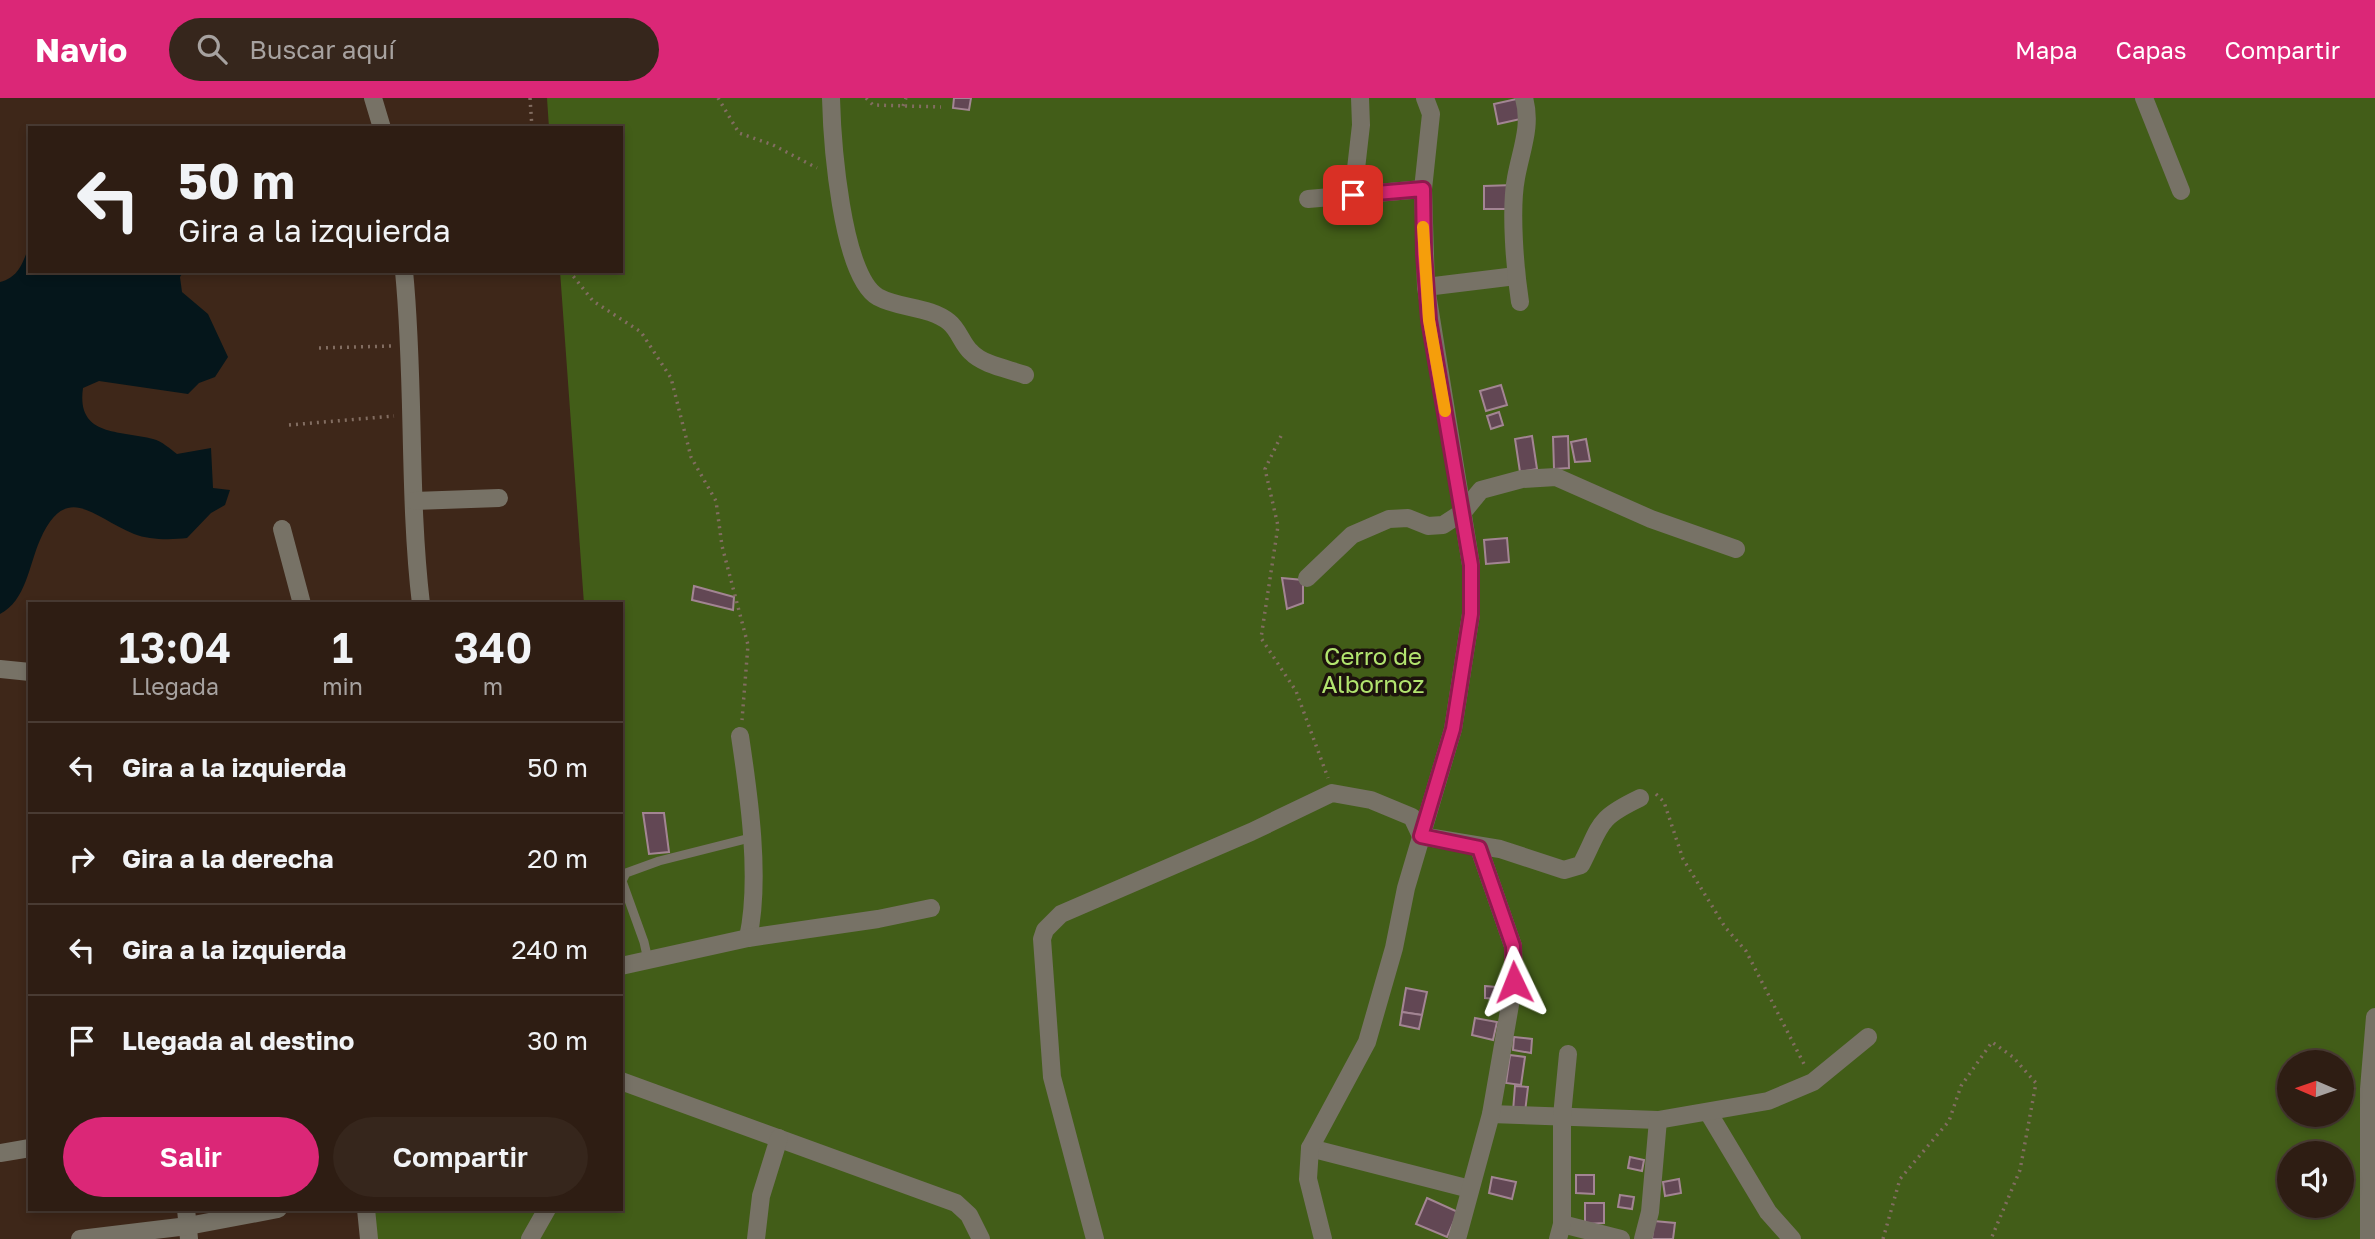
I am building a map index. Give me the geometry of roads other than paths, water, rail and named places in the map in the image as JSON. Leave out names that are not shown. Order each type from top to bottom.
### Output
[{"type":"street","points":[[373,98],[381,126]]},
{"type":"street","points":[[831,98],[832,152],[839,198],[857,264],[876,296],[924,310],[949,322],[970,352],[1025,375]]},
{"type":"street","points":[[1353,195],[1362,125],[1360,98]]},
{"type":"street","points":[[1324,1239],[1308,1179],[1310,1148],[1367,1042],[1421,836],[1453,729],[1471,614],[1471,565],[1426,287],[1423,189],[1431,114],[1425,98]]},
{"type":"street","points":[[1520,302],[1516,276],[1516,179],[1526,141],[1524,98]]},
{"type":"street","points":[[2144,98],[2181,191]]},
{"type":"street","points":[[1308,199],[1423,189]]},
{"type":"street","points":[[404,273],[411,345],[414,502],[421,602]]},
{"type":"street","points":[[1426,287],[1516,276]]},
{"type":"street","points":[[1307,578],[1352,535],[1389,519],[1408,518],[1437,526],[1463,512],[1481,490],[1521,479],[1556,477],[1651,519],[1736,549]]},
{"type":"street","points":[[414,502],[499,498]]},
{"type":"street","points":[[282,529],[301,602]]},
{"type":"street","points":[[0,669],[28,673]]},
{"type":"street","points":[[740,736],[748,795],[754,910],[748,937]]},
{"type":"street","points":[[1095,1239],[1052,1077],[1041,954],[1045,930],[1061,914],[1251,832],[1332,793],[1371,800],[1412,817],[1421,836]]},
{"type":"street","points":[[1421,836],[1479,848],[1500,849],[1552,867],[1573,870],[1581,865],[1597,825],[1612,811],[1640,798]]},
{"type":"street","points":[[1457,1239],[1491,1114],[1514,982],[1513,946],[1479,848]]},
{"type":"street","points":[[623,966],[748,937],[864,922],[931,908]]},
{"type":"street","points":[[2369,1239],[2369,1088],[2375,1017]]},
{"type":"street","points":[[1491,1114],[1658,1120],[1768,1101],[1814,1082],[1868,1037]]},
{"type":"street","points":[[1568,1054],[1562,1116],[1560,1231],[1621,1239]]},
{"type":"street","points":[[623,1082],[956,1203],[969,1215],[981,1239]]},
{"type":"street","points":[[1708,1112],[1768,1212],[1792,1239]]},
{"type":"street","points":[[1643,1239],[1650,1212],[1658,1120]]},
{"type":"street","points":[[756,1239],[761,1196],[779,1138]]},
{"type":"street","points":[[0,1153],[28,1148]]},
{"type":"street","points":[[1310,1148],[1470,1189]]},
{"type":"street","points":[[80,1239],[188,1225],[267,1211]]},
{"type":"street","points":[[366,1211],[369,1239]]},
{"type":"street","points":[[530,1239],[546,1211]]},
{"type":"lane","points":[[623,879],[626,873],[659,861],[750,838]]},
{"type":"lane","points":[[623,884],[645,942],[648,960]]},
{"type":"park label","name":"Cerro de Albornoz","points":[[1373,669]]}]
